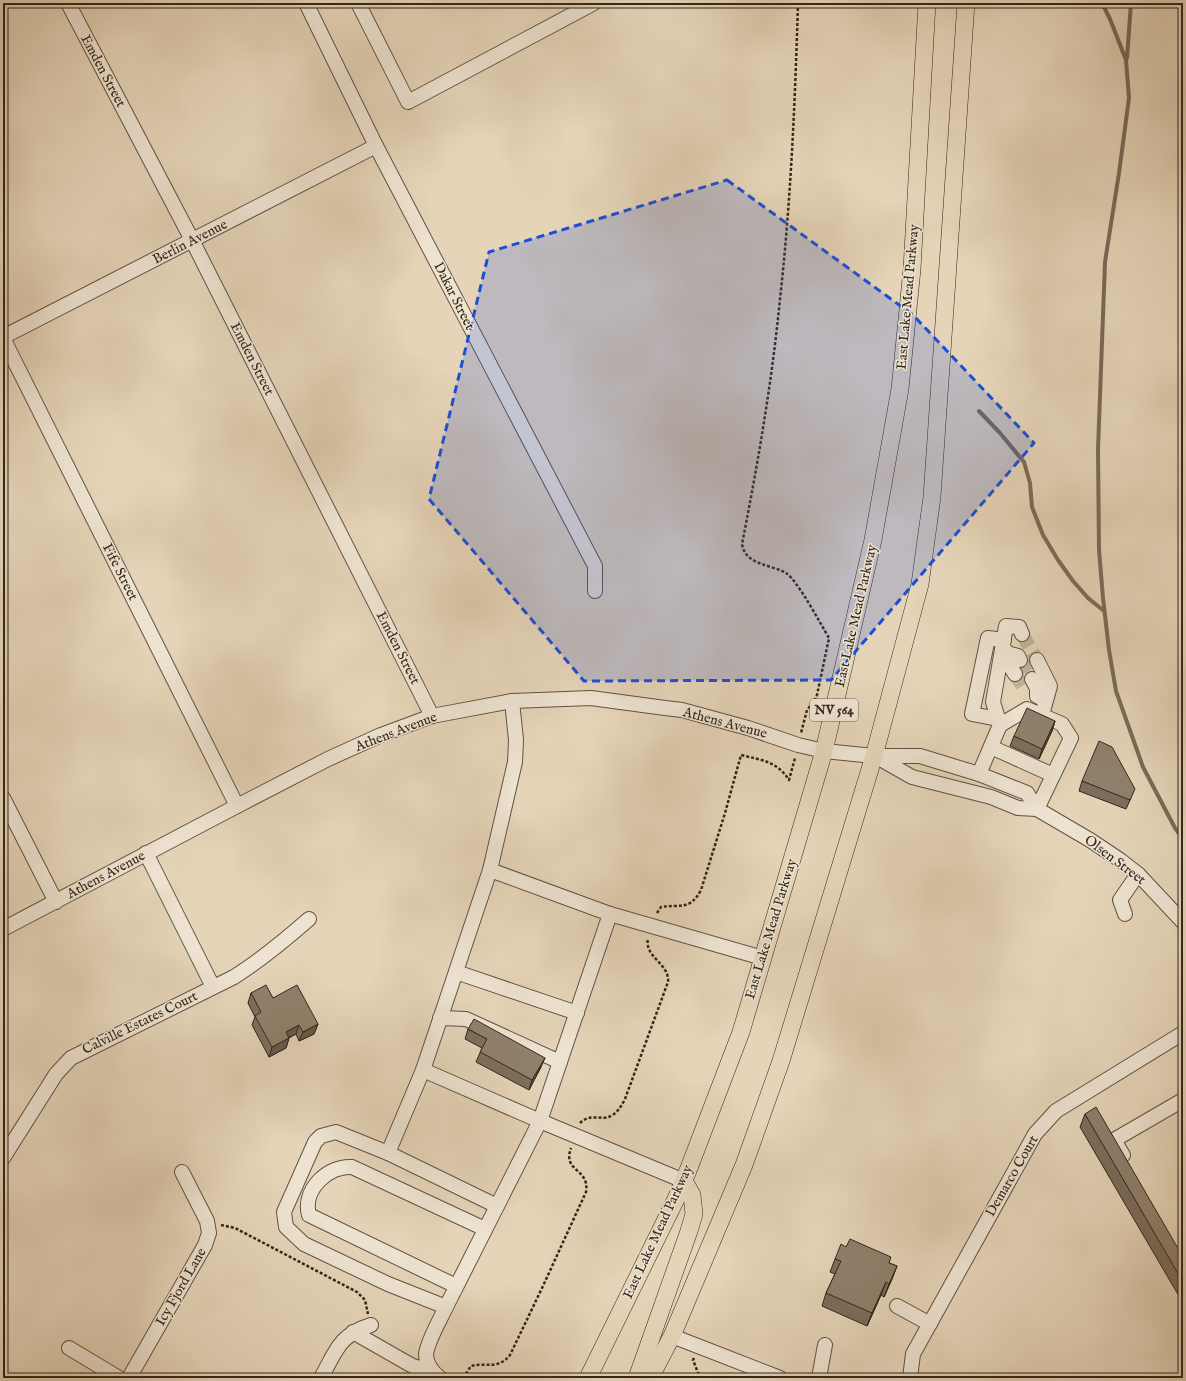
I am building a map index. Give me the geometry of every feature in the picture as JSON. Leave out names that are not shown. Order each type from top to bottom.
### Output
[{"type":"main road","name":"East Lake Mead Parkway","points":[[588,1378],[684,1181],[741,1032],[824,751],[873,540],[900,389],[912,269],[927,3]]},
{"type":"main road","points":[[650,1378],[672,1336],[744,1165],[781,1061],[874,756],[920,584],[932,497],[966,3]]},
{"type":"main road","points":[[637,1378],[694,1214],[692,1195],[684,1181]]},
{"type":"street","name":"Emden Street","points":[[68,3],[192,240],[432,716]]},
{"type":"street","name":"Dakar Street","points":[[306,3],[376,146],[595,566],[594,591]]},
{"type":"street","points":[[358,3],[408,102],[594,3]]},
{"type":"street","name":"Berlin Avenue","points":[[3,337],[376,146]]},
{"type":"street","name":"Fife Street","points":[[3,337],[237,806]]},
{"type":"street","points":[[980,774],[999,722],[993,702],[1004,646],[1006,626],[1019,627],[1022,634]]},
{"type":"street","points":[[1020,660],[1018,656],[1004,646],[988,638],[972,714],[999,722],[1027,709],[1040,720],[1062,724],[1071,738],[1037,809]]},
{"type":"street","points":[[1004,646],[1007,661],[1015,674]]},
{"type":"street","points":[[1037,660],[1050,686],[1035,691],[1040,720]]},
{"type":"street","name":"Athens Avenue","points":[[3,929],[146,853],[328,760],[381,735],[432,716],[512,701],[591,698],[682,710],[748,728],[798,745],[824,751],[849,753]]},
{"type":"street","points":[[388,1153],[423,1070],[490,870],[515,762],[516,740],[512,701]]},
{"type":"street","points":[[991,747],[1025,757],[1054,775]]},
{"type":"street","name":"Olsen Street","points":[[849,753],[874,756],[920,756],[980,774],[1027,793],[1037,809]]},
{"type":"street","name":"Olsen Street","points":[[874,756],[912,777],[991,797],[1018,808],[1037,809],[1090,840],[1138,874],[1183,922]]},
{"type":"street","points":[[3,798],[56,902]]},
{"type":"street","points":[[146,853],[214,987]]},
{"type":"street","points":[[490,870],[610,914],[763,958]]},
{"type":"street","points":[[1125,914],[1120,900],[1138,874]]},
{"type":"street","points":[[435,1374],[426,1354],[430,1341],[456,1286],[540,1121],[610,914]]},
{"type":"street","name":"Calville Estates Court","points":[[3,1158],[56,1074],[72,1058],[234,977],[253,965],[309,919]]},
{"type":"street","points":[[456,972],[577,1012]]},
{"type":"street","points":[[440,1018],[466,1019],[560,1062]]},
{"type":"street","name":"Demarco Court","points":[[910,1378],[913,1354],[1035,1134],[1056,1111],[1183,1033]]},
{"type":"street","points":[[423,1070],[684,1181]]},
{"type":"street","points":[[1128,1164],[1114,1140],[1183,1100]]},
{"type":"street","points":[[446,1307],[388,1284],[304,1244],[286,1227],[284,1212],[315,1142],[321,1136],[336,1132],[388,1153],[497,1206]]},
{"type":"street","points":[[456,1286],[309,1215],[307,1208],[308,1199],[322,1177],[344,1166],[352,1167],[485,1229]]},
{"type":"street","name":"Icy Fjord Lane","points":[[129,1378],[205,1245],[208,1234],[207,1221],[182,1172]]},
{"type":"street","points":[[897,1306],[930,1324]]},
{"type":"street","points":[[321,1378],[346,1337],[353,1332],[371,1325]]},
{"type":"street","points":[[353,1332],[409,1364],[435,1374]]},
{"type":"street","points":[[672,1336],[780,1378]]},
{"type":"street","points":[[820,1378],[825,1344]]},
{"type":"street","points":[[69,1348],[119,1378]]},
{"type":"path","points":[[207,1221],[235,1228],[357,1292],[365,1300],[371,1325]]},
{"type":"path","points":[[699,1346],[693,1360],[700,1378]]},
{"type":"highlighted area","points":[[727,180],[913,315],[1034,443],[831,680],[584,681],[429,499],[489,252]]},
{"type":"building","points":[[1027,708],[1055,721],[1042,749],[1014,736]]},
{"type":"building","points":[[1099,741],[1112,747],[1135,789],[1130,800],[1082,781]]},
{"type":"building","points":[[266,985],[273,998],[297,985],[318,1024],[303,1032],[299,1025],[286,1032],[289,1038],[272,1047],[255,1016],[261,1012],[251,993]]},
{"type":"building","points":[[474,1019],[545,1058],[532,1080],[480,1052],[487,1039],[468,1029]]},
{"type":"building","points":[[1096,1107],[1183,1257],[1183,1282],[1085,1114]]},
{"type":"building","points":[[850,1239],[891,1257],[889,1263],[897,1266],[889,1284],[886,1282],[872,1313],[826,1293],[841,1261],[835,1259],[841,1244],[846,1247]]},
{"type":"waterway","points":[[1102,3],[1126,60],[1129,98],[1105,262],[1098,449],[1099,550],[1103,598],[1109,650],[1116,691],[1143,767],[1175,828],[1183,839]]},
{"type":"waterway","points":[[1127,58],[1131,3]]},
{"type":"waterway","points":[[979,411],[1024,462],[1030,483],[1032,507],[1043,535],[1058,560],[1073,581],[1088,598],[1104,611]]},
{"type":"tunnel","points":[[1022,634],[1037,660]]},
{"type":"tunnel","points":[[1020,660],[1032,679]]},
{"type":"tunnel","points":[[1015,674],[1026,691]]}]
